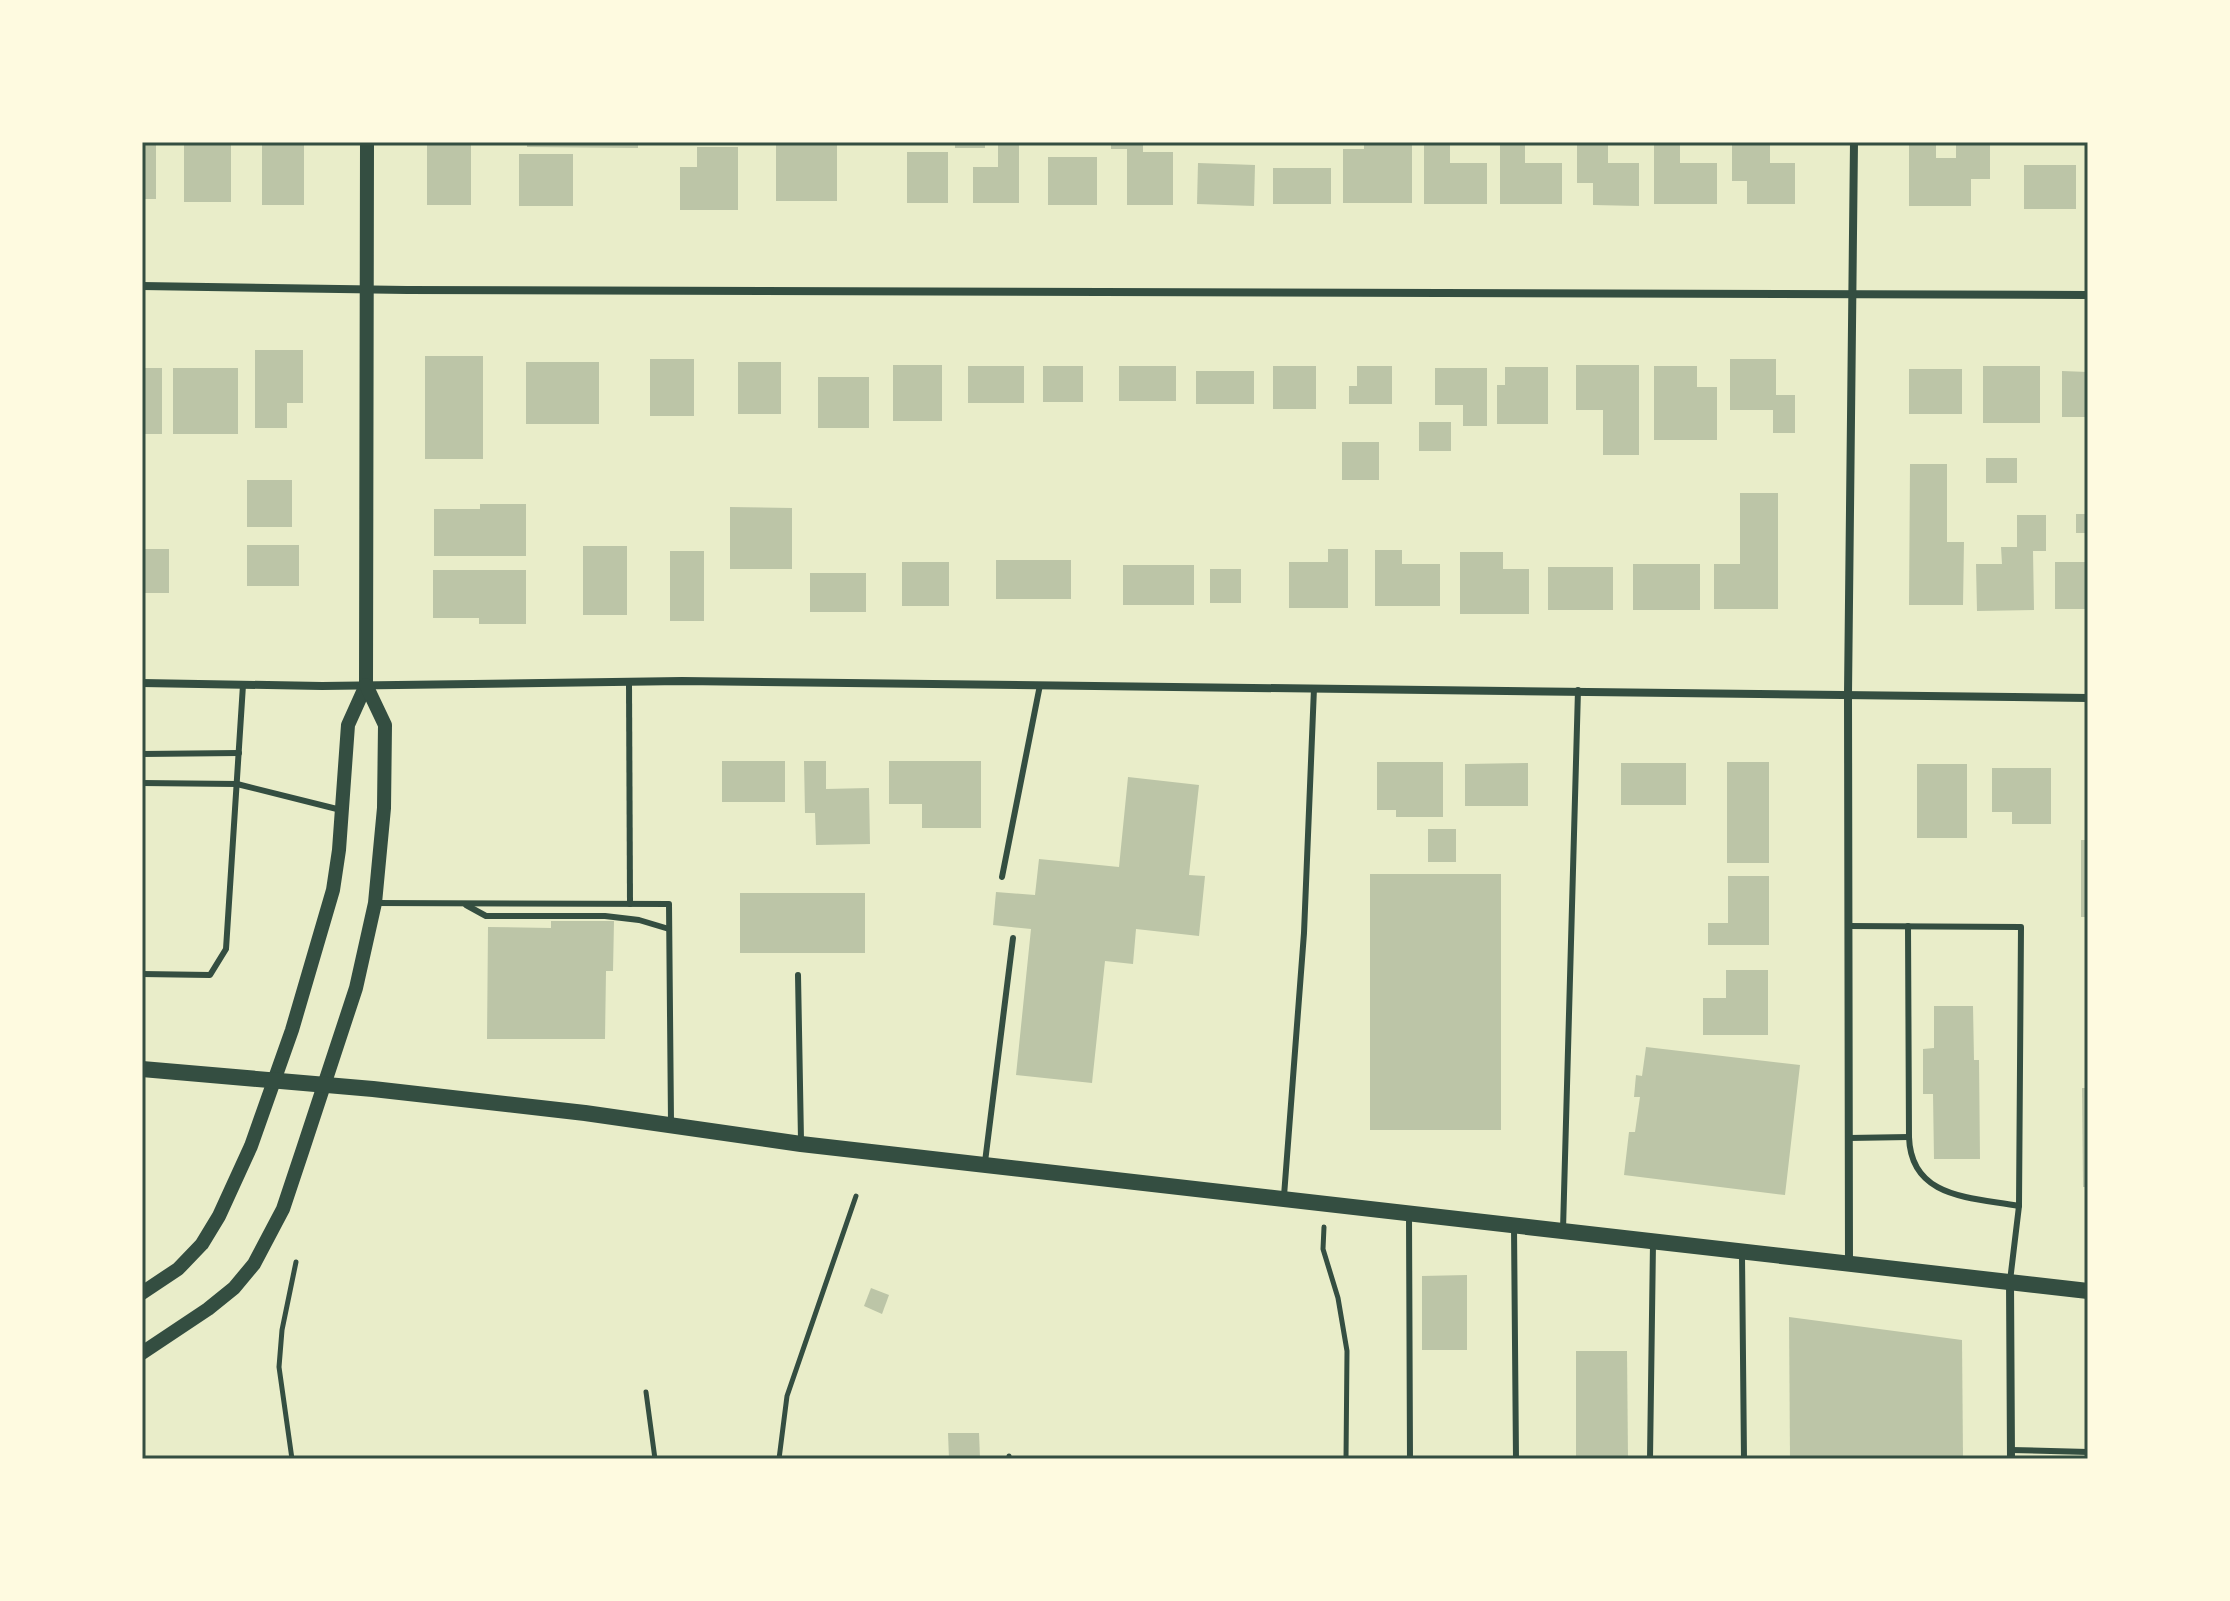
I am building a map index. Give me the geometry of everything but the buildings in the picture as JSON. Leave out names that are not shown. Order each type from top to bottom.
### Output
[{"type":"main road","points":[[142,1069],[585,1113],[801,1144],[2088,1291]]},
{"type":"street","points":[[142,1293],[178,1269],[202,1244],[219,1216],[251,1146],[292,1030],[333,890],[348,725],[366,685],[367,142]]},
{"type":"street","points":[[1849,1262],[1848,694],[1854,142]]},
{"type":"street","points":[[142,286],[2088,295]]},
{"type":"street","points":[[142,683],[366,685],[629,682],[1314,687],[2088,698]]},
{"type":"street","points":[[142,1353],[234,1288],[254,1264],[283,1209],[356,988],[375,903],[384,808],[385,725],[366,685]]},
{"type":"street","points":[[2010,1281],[2011,1455]]},
{"type":"lane","points":[[629,682],[630,904]]},
{"type":"lane","points":[[142,974],[210,975],[226,949],[243,685]]},
{"type":"lane","points":[[1002,877],[1040,685]]},
{"type":"lane","points":[[1284,1200],[1304,933],[1314,687]]},
{"type":"lane","points":[[1563,1230],[1578,690]]},
{"type":"lane","points":[[142,754],[239,753]]},
{"type":"lane","points":[[142,783],[237,784],[341,810]]},
{"type":"lane","points":[[375,903],[669,904],[671,1125]]},
{"type":"lane","points":[[463,904],[486,916],[605,916],[639,920],[669,929]]},
{"type":"lane","points":[[1848,926],[2021,927],[2019,1206],[2010,1281]]},
{"type":"lane","points":[[1908,926],[1909,1137],[1913,1165],[1924,1179],[1951,1193],[2019,1206]]},
{"type":"lane","points":[[985,1165],[1013,938]]},
{"type":"lane","points":[[798,975],[801,1144]]},
{"type":"lane","points":[[1849,1138],[1909,1137]]},
{"type":"lane","points":[[1409,1214],[1410,1459]]},
{"type":"lane","points":[[1513,1226],[1516,1459]]},
{"type":"lane","points":[[1650,1459],[1654,1241]]},
{"type":"lane","points":[[1742,1251],[1744,1459]]},
{"type":"lane","points":[[2011,1455],[2088,1452]]},
{"type":"path","points":[[779,1459],[787,1396],[856,1196]]},
{"type":"path","points":[[1323,1249],[1338,1298],[1347,1351],[1346,1459]]},
{"type":"path","points":[[292,1459],[279,1367],[282,1330],[296,1262]]},
{"type":"path","points":[[646,1392],[655,1459]]}]
